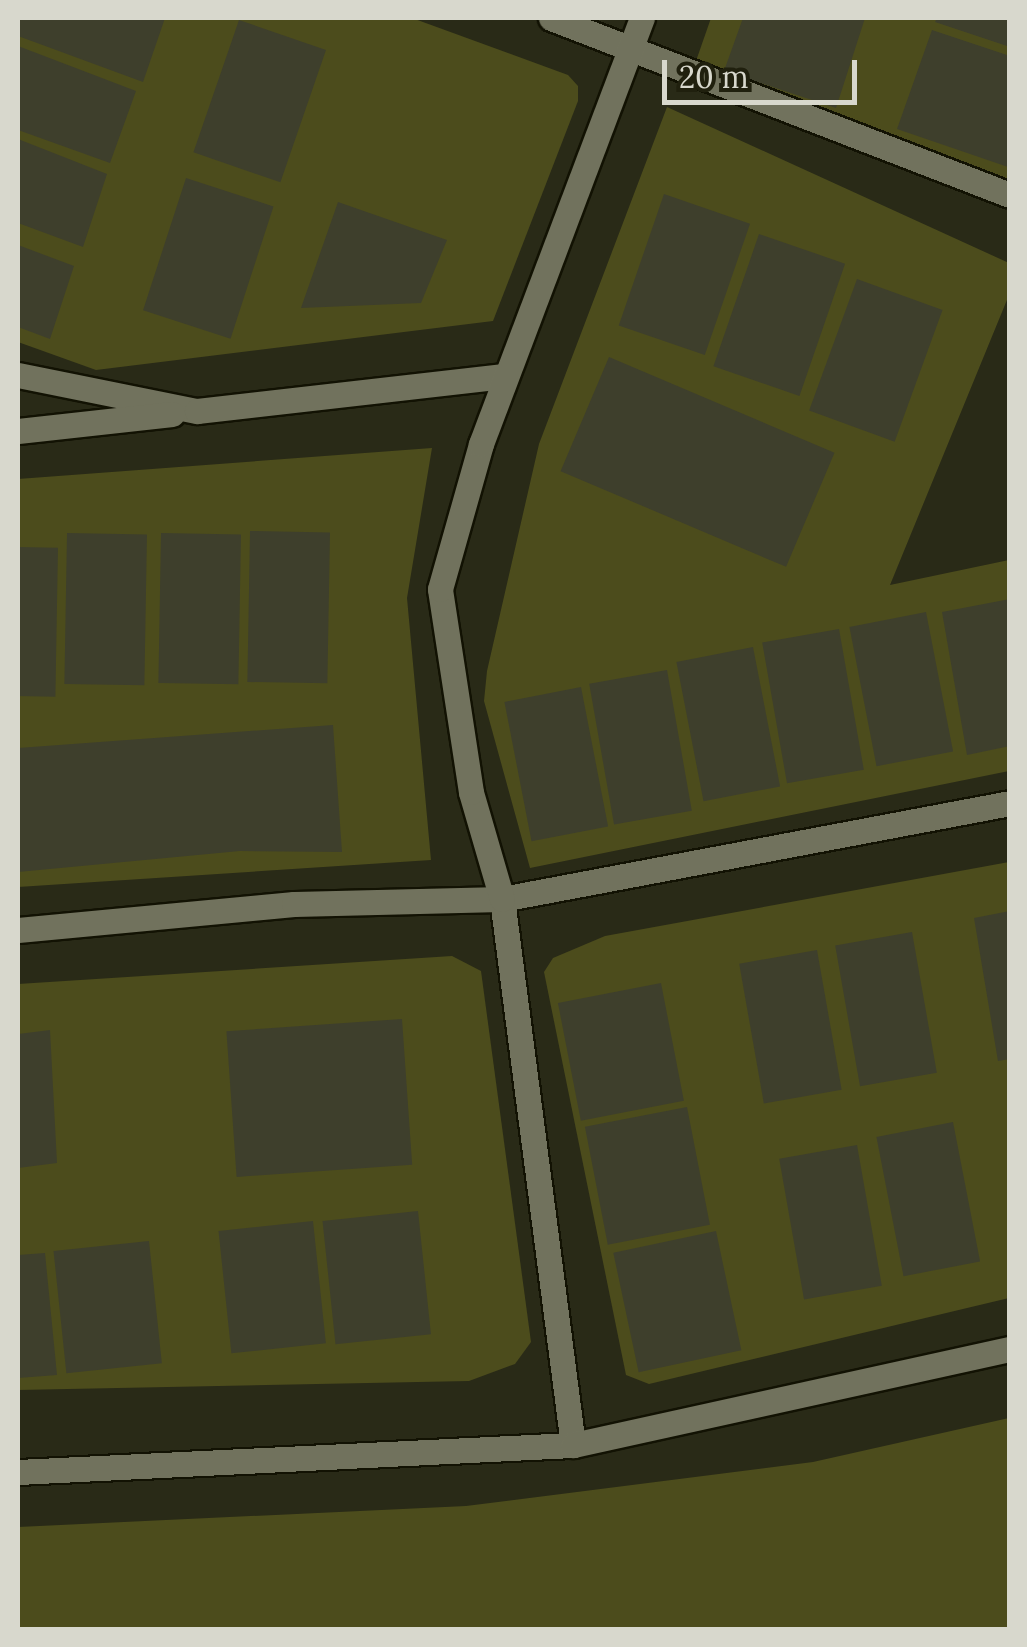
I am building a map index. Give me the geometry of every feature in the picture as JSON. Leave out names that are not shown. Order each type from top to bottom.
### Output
[{"type":"street","points":[[551,18],[1010,195]]},
{"type":"street","points":[[573,1444],[502,899],[471,792],[440,590],[506,376],[642,18]]},
{"type":"street","points":[[18,375],[198,411]]},
{"type":"street","points":[[18,431],[506,376]]},
{"type":"street","points":[[18,930],[294,904],[502,899],[1010,802]]},
{"type":"street","points":[[18,1472],[573,1444],[1010,1348]]},
{"type":"shaded area","points":[[18,18],[412,18],[568,75],[578,86],[578,101],[493,321],[96,370],[18,342]]},
{"type":"shaded area","points":[[711,18],[1009,18],[1009,184],[696,61]]},
{"type":"shaded area","points":[[667,107],[1009,263],[1009,295],[890,585],[1009,560],[1009,771],[530,868],[484,701],[487,671],[539,444]]},
{"type":"shaded area","points":[[432,448],[407,598],[431,860],[18,887],[18,479]]},
{"type":"shaded area","points":[[1009,862],[1009,1298],[649,1384],[626,1375],[544,972],[553,958],[605,936]]},
{"type":"shaded area","points":[[452,956],[481,971],[531,1342],[515,1364],[469,1381],[18,1390],[18,984]]},
{"type":"shaded area","points":[[1009,1418],[1009,1629],[18,1629],[18,1527],[466,1506],[813,1462]]},
{"type":"building","points":[[18,18],[165,18],[143,82],[18,36]]},
{"type":"building","points":[[743,18],[865,18],[836,108],[724,71]]},
{"type":"building","points":[[937,18],[1010,18],[1010,47],[935,22]]},
{"type":"building","points":[[239,20],[326,50],[280,182],[193,152]]},
{"type":"building","points":[[932,30],[1010,56],[1008,167],[897,129]]},
{"type":"building","points":[[18,46],[136,91],[110,163],[18,130]]},
{"type":"building","points":[[18,139],[107,174],[83,247],[18,223]]},
{"type":"building","points":[[186,178],[273,206],[231,339],[143,310]]},
{"type":"building","points":[[664,194],[750,224],[705,355],[619,325]]},
{"type":"building","points":[[338,202],[447,240],[421,303],[301,308]]},
{"type":"building","points":[[759,234],[845,264],[799,396],[713,366]]},
{"type":"building","points":[[18,245],[74,266],[50,339],[18,327]]},
{"type":"building","points":[[857,279],[943,310],[895,442],[809,411]]},
{"type":"building","points":[[609,357],[835,453],[786,567],[561,471]]},
{"type":"building","points":[[250,531],[330,532],[327,683],[247,682]]},
{"type":"building","points":[[67,533],[147,534],[144,685],[64,684]]},
{"type":"building","points":[[161,533],[241,534],[238,684],[158,683]]},
{"type":"building","points":[[18,547],[58,548],[55,697],[18,696]]},
{"type":"building","points":[[1010,599],[1010,746],[967,755],[942,612]]},
{"type":"building","points":[[926,612],[953,751],[877,766],[849,627]]},
{"type":"building","points":[[839,629],[864,770],[787,783],[762,643]]},
{"type":"building","points":[[753,647],[780,786],[704,801],[676,662]]},
{"type":"building","points":[[667,670],[692,811],[614,825],[589,684]]},
{"type":"building","points":[[581,687],[608,826],[532,841],[504,702]]},
{"type":"building","points":[[333,725],[342,852],[240,851],[18,872],[18,748]]},
{"type":"building","points":[[1010,911],[1010,1059],[998,1061],[974,918]]},
{"type":"building","points":[[912,932],[937,1073],[860,1086],[835,946]]},
{"type":"building","points":[[817,950],[842,1090],[764,1104],[739,964]]},
{"type":"building","points":[[661,983],[684,1101],[581,1121],[558,1003]]},
{"type":"building","points":[[402,1019],[412,1165],[237,1177],[226,1031]]},
{"type":"building","points":[[50,1030],[57,1163],[18,1168],[18,1034]]},
{"type":"building","points":[[687,1107],[710,1225],[608,1245],[585,1127]]},
{"type":"building","points":[[953,1122],[980,1261],[904,1276],[876,1137]]},
{"type":"building","points":[[857,1145],[882,1286],[804,1300],[779,1159]]},
{"type":"building","points":[[418,1211],[431,1334],[335,1344],[323,1221]]},
{"type":"building","points":[[313,1221],[326,1343],[231,1353],[219,1231]]},
{"type":"building","points":[[716,1231],[741,1350],[639,1372],[613,1253]]},
{"type":"building","points":[[149,1241],[162,1363],[66,1373],[54,1251]]},
{"type":"building","points":[[45,1253],[57,1375],[18,1378],[18,1255]]}]
